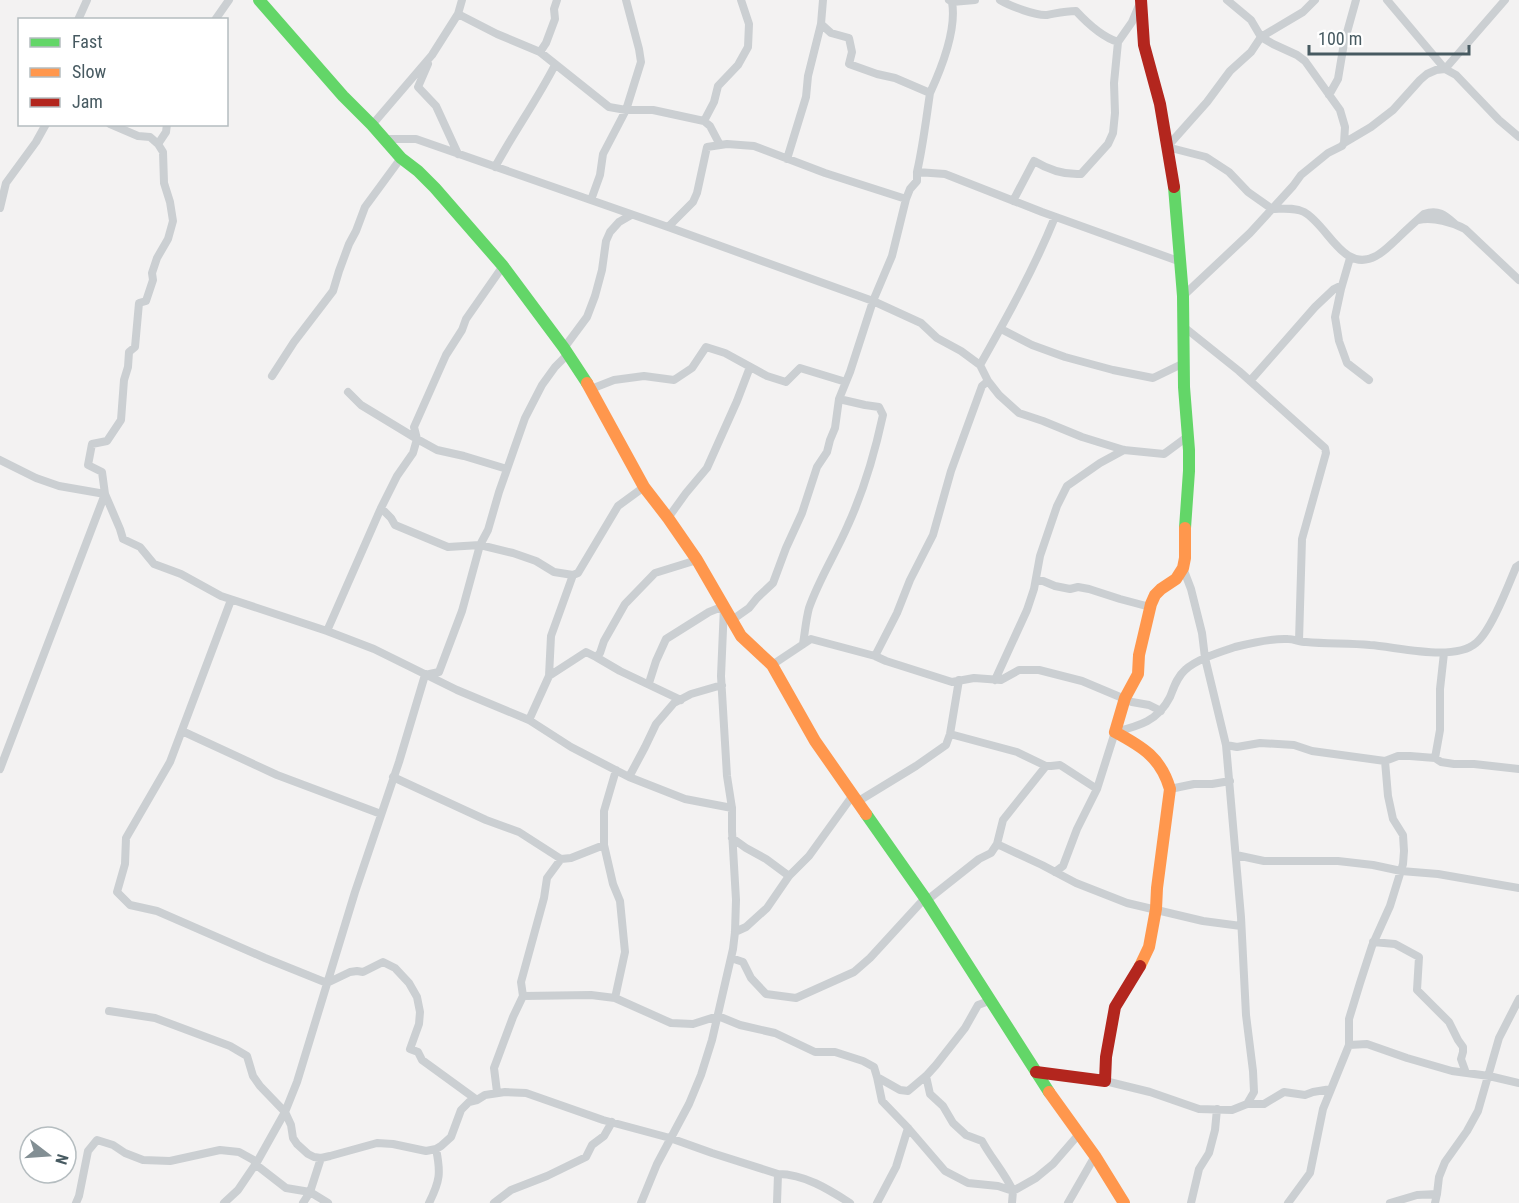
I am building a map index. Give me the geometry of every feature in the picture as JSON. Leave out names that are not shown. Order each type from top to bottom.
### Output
[{"type":"street","points":[[79,18],[87,0]]},
{"type":"street","points":[[216,18],[229,0]]},
{"type":"street","points":[[260,0],[343,96],[401,158],[435,188],[503,266],[566,351],[591,389],[644,487],[697,560],[741,636],[772,665],[815,741],[925,900],[989,1001],[1095,1156],[1124,1203]]},
{"type":"street","points":[[372,125],[432,55],[458,14],[462,0]]},
{"type":"street","points":[[540,52],[555,19],[554,9],[557,0]]},
{"type":"street","points":[[591,200],[600,176],[603,154],[626,110],[641,62],[626,0]]},
{"type":"street","points":[[704,121],[714,102],[718,86],[738,65],[748,47],[749,24],[741,0]]},
{"type":"street","points":[[788,159],[806,97],[808,75],[821,24],[823,0]]},
{"type":"street","points":[[732,620],[749,609],[773,583],[802,513],[817,467],[827,452],[835,428],[839,399],[873,301],[892,256],[906,199],[910,189],[917,181],[930,93],[949,40],[953,12],[950,1],[975,0]]},
{"type":"street","points":[[1000,0],[1010,6],[1044,16],[1063,11],[1076,11],[1110,40],[1118,42]]},
{"type":"street","points":[[1227,0],[1251,20],[1261,37],[1305,61],[1340,110],[1343,118],[1344,143]]},
{"type":"street","points":[[1167,147],[1207,102],[1230,71],[1251,52],[1261,37],[1303,12],[1315,0]]},
{"type":"street","points":[[1329,95],[1338,79],[1344,44],[1356,0]]},
{"type":"street","points":[[1387,0],[1445,69],[1456,75],[1499,120],[1519,137]]},
{"type":"street","points":[[1184,296],[1250,233],[1301,175],[1328,153],[1371,127],[1393,110],[1427,74],[1445,69],[1505,0]]},
{"type":"street","points":[[1013,201],[1034,162],[1049,170],[1071,175],[1081,174],[1108,144],[1113,133],[1115,113],[1114,83],[1118,42],[1132,22],[1141,1]]},
{"type":"street","points":[[1055,872],[1063,866],[1077,829],[1097,789],[1125,698],[1138,674],[1139,655],[1150,607],[1155,595],[1176,579],[1183,568],[1185,558],[1184,540],[1189,471],[1184,387],[1184,296],[1174,190],[1160,104],[1144,45],[1141,1]]},
{"type":"street","points":[[458,14],[540,52],[609,107],[626,110],[653,110],[704,121],[710,126],[720,145]]},
{"type":"street","points":[[821,24],[831,33],[849,38],[852,52],[849,64],[895,78],[930,93]]},
{"type":"street","points":[[432,55],[418,87],[436,106],[458,154]]},
{"type":"street","points":[[495,167],[555,65]]},
{"type":"street","points":[[0,208],[6,183],[45,126]]},
{"type":"street","points":[[115,126],[138,136],[150,137],[163,152],[164,183],[173,221],[168,239],[157,258],[146,301],[139,303],[135,347],[129,352],[124,380],[121,420],[106,441],[92,444],[88,465],[102,472],[105,494],[123,540],[140,547],[154,564],[182,574],[221,596],[327,631],[388,656],[457,690],[528,720],[572,747],[629,777],[685,800],[732,808]]},
{"type":"street","points":[[158,144],[166,132],[167,126]]},
{"type":"street","points":[[385,139],[416,139],[873,301],[921,323],[937,338],[980,365],[988,381],[999,395],[1019,412],[1082,437],[1124,450],[1164,454],[1187,437]]},
{"type":"street","points":[[668,227],[693,202],[698,193],[707,147],[720,145],[754,146],[825,173],[906,199]]},
{"type":"street","points":[[1167,147],[1206,157],[1229,172],[1248,192],[1272,209],[1298,210],[1305,213],[1313,218],[1350,258],[1364,261],[1373,258],[1424,214],[1431,211],[1439,212],[1465,230],[1519,280]]},
{"type":"street","points":[[272,376],[294,342],[333,291],[365,207],[401,158]]},
{"type":"street","points":[[917,172],[945,174],[1055,217],[1181,262]]},
{"type":"street","points":[[425,675],[439,672],[462,611],[480,545],[488,530],[525,418],[542,385],[587,317],[600,283],[606,241],[610,232],[619,222],[631,215]]},
{"type":"street","points":[[980,365],[1043,247],[1055,217]]},
{"type":"street","points":[[1350,258],[1335,317],[1339,341],[1347,363],[1369,380]]},
{"type":"street","points":[[327,631],[381,508],[413,453],[417,439],[414,427],[446,355],[462,330],[466,319],[503,266]]},
{"type":"street","points":[[1250,381],[1315,307],[1334,289],[1342,285]]},
{"type":"street","points":[[1184,327],[1322,444],[1326,453],[1302,539],[1299,641]]},
{"type":"street","points":[[1001,328],[1032,345],[1065,357],[1153,378],[1184,363]]},
{"type":"street","points":[[591,389],[614,380],[644,376],[674,380],[692,368],[706,347],[724,353],[767,376],[786,382],[800,368],[846,382]]},
{"type":"street","points":[[668,518],[707,468],[750,367]]},
{"type":"street","points":[[875,656],[933,535],[951,471],[982,386],[988,381]]},
{"type":"street","points":[[348,392],[361,405],[437,450],[507,469]]},
{"type":"street","points":[[802,644],[809,610],[818,585],[854,512],[871,462],[883,415],[879,406],[839,399]]},
{"type":"street","points":[[995,680],[1027,610],[1036,581],[1040,556],[1057,506],[1067,486],[1124,450]]},
{"type":"street","points":[[0,460],[36,478],[59,486],[105,494]]},
{"type":"street","points":[[381,508],[395,525],[448,547],[480,545],[536,561],[554,572],[573,575],[578,573],[618,506],[644,487]]},
{"type":"street","points":[[0,769],[2,757],[105,494]]},
{"type":"street","points":[[596,657],[625,604],[655,573],[697,560]]},
{"type":"street","points":[[1115,732],[1142,725],[1161,711],[1183,671],[1193,663],[1235,647],[1275,639],[1290,639],[1444,653],[1471,647],[1483,637],[1519,565]]},
{"type":"street","points":[[1183,568],[1202,633],[1205,658],[1226,745],[1236,855],[1246,1015],[1253,1071],[1254,1092],[1247,1104]]},
{"type":"street","points":[[528,720],[549,676],[551,636],[573,575]]},
{"type":"street","points":[[1036,581],[1070,589],[1078,587],[1089,589],[1150,607]]},
{"type":"street","points":[[231,600],[170,762],[126,838],[125,864],[117,892],[130,905],[157,911],[327,983],[350,972],[363,972],[383,962],[395,968],[409,982],[417,997],[420,1012],[419,1024],[410,1048],[418,1052],[422,1060],[477,1100]]},
{"type":"street","points":[[649,683],[666,639],[709,612],[724,606]]},
{"type":"street","points":[[641,1203],[657,1164],[694,1092],[709,1050],[735,932],[732,808],[727,776],[722,685],[724,606]]},
{"type":"street","points":[[772,665],[811,639],[875,656],[952,682],[974,678],[1001,680],[1019,670],[1039,670],[1082,681],[1132,702],[1149,705],[1161,711]]},
{"type":"street","points":[[549,676],[586,652],[681,700]]},
{"type":"street","points":[[1435,758],[1440,730],[1440,689],[1444,653]]},
{"type":"street","points":[[224,1203],[238,1190],[256,1163],[285,1112],[297,1082],[425,675]]},
{"type":"street","points":[[735,932],[758,918],[767,908],[789,876],[809,856],[855,798],[916,766],[946,745],[960,680]]},
{"type":"street","points":[[629,777],[656,724],[674,704],[691,694],[722,685]]},
{"type":"street","points":[[182,730],[277,774],[381,814]]},
{"type":"street","points":[[1105,1081],[1106,1058],[1115,1007],[1137,973],[1149,947],[1156,909],[1170,789],[1167,776],[1158,760],[1139,744],[1115,732]]},
{"type":"street","points":[[950,734],[1017,752],[1046,765],[1060,765],[1097,789]]},
{"type":"street","points":[[1226,745],[1237,747],[1260,743],[1294,745],[1312,751],[1385,761],[1398,756],[1435,758],[1441,762],[1519,769]]},
{"type":"street","points":[[1288,1203],[1310,1173],[1323,1109],[1349,1045],[1349,1019],[1359,982],[1373,942],[1390,906],[1401,871],[1404,851],[1403,835],[1393,819],[1388,796],[1385,761]]},
{"type":"street","points":[[731,958],[743,962],[752,978],[766,994],[796,998],[854,972],[925,900],[991,853],[997,844],[1003,820],[1046,765]]},
{"type":"street","points":[[615,998],[625,952],[624,932],[620,902],[613,884],[604,845],[604,811],[616,770]]},
{"type":"street","points":[[393,777],[486,820],[519,832],[561,859],[571,858],[604,845]]},
{"type":"street","points":[[1170,789],[1230,781]]},
{"type":"street","points":[[732,838],[789,876]]},
{"type":"street","points":[[997,844],[1076,883],[1127,903],[1203,921],[1241,926]]},
{"type":"street","points":[[1236,855],[1264,861],[1338,861],[1373,865],[1519,888]]},
{"type":"street","points":[[497,1092],[494,1068],[513,1017],[524,996],[521,982],[544,898],[547,878],[561,859]]},
{"type":"street","points":[[1373,942],[1395,944],[1419,957],[1417,990],[1449,1022],[1463,1047],[1461,1059],[1466,1073]]},
{"type":"street","points":[[524,996],[591,995],[615,998],[670,1023],[693,1024],[718,1016],[740,1025],[775,1033],[815,1052],[835,1052],[862,1061],[874,1067],[882,1101],[945,1172],[968,1183],[998,1186],[1013,1191],[1036,1178],[1053,1164],[1079,1134]]},
{"type":"street","points":[[1390,1203],[1417,1195],[1436,1198],[1438,1177],[1478,1111],[1499,1038],[1519,999]]},
{"type":"street","points":[[877,1077],[900,1090],[908,1090],[936,1065],[965,1028],[978,1005],[989,1001]]},
{"type":"street","points":[[109,1011],[155,1018],[230,1046],[247,1056],[253,1076],[285,1112],[297,1144],[308,1154],[321,1158],[377,1143],[426,1150],[436,1149],[451,1137],[459,1115],[469,1102],[497,1092],[526,1093],[778,1174],[789,1174],[808,1180],[850,1203]]},
{"type":"street","points":[[1349,1045],[1367,1044],[1452,1071],[1519,1083]]},
{"type":"street","points":[[1036,1072],[1105,1081],[1150,1092],[1199,1108],[1232,1110],[1247,1104],[1264,1104],[1284,1092],[1305,1095],[1331,1089]]},
{"type":"street","points":[[926,1076],[930,1094],[943,1106],[953,1123],[966,1135],[982,1141],[1008,1179],[1013,1191],[1012,1203]]},
{"type":"street","points":[[1191,1203],[1199,1169],[1209,1153],[1217,1109]]},
{"type":"street","points":[[494,1203],[511,1190],[586,1157],[592,1145],[604,1136],[612,1122]]},
{"type":"street","points":[[877,1203],[896,1167],[908,1128]]},
{"type":"street","points":[[76,1203],[88,1151],[97,1140],[113,1145],[142,1160],[170,1161],[220,1150],[239,1152],[286,1188],[310,1192],[328,1203]]},
{"type":"street","points":[[429,1203],[435,1192],[440,1172],[436,1149]]},
{"type":"street","points":[[1068,1203],[1095,1156]]},
{"type":"street","points":[[303,1203],[310,1192],[321,1158]]},
{"type":"street","points":[[777,1203],[778,1174]]},
{"type":"traffic: fast","points":[[259,0],[343,96],[401,158],[435,188],[503,266],[587,383]]},
{"type":"traffic: fast","points":[[1174,187],[1183,296],[1184,387],[1189,450],[1185,528]]},
{"type":"traffic: fast","points":[[866,814],[925,898],[1049,1092]]},
{"type":"traffic: slow","points":[[587,383],[644,487],[697,560],[741,636],[772,665],[815,741],[866,814]]},
{"type":"traffic: slow","points":[[1140,966],[1149,947],[1156,909],[1170,789],[1162,769],[1150,754],[1115,732],[1125,698],[1138,674],[1139,655],[1151,604],[1155,595],[1176,579],[1183,568],[1185,528]]},
{"type":"traffic: slow","points":[[1049,1092],[1095,1156],[1124,1203]]},
{"type":"traffic: jam","points":[[1141,0],[1144,45],[1160,104],[1174,187]]},
{"type":"traffic: jam","points":[[1036,1072],[1105,1081],[1106,1057],[1115,1007],[1140,966]]}]
